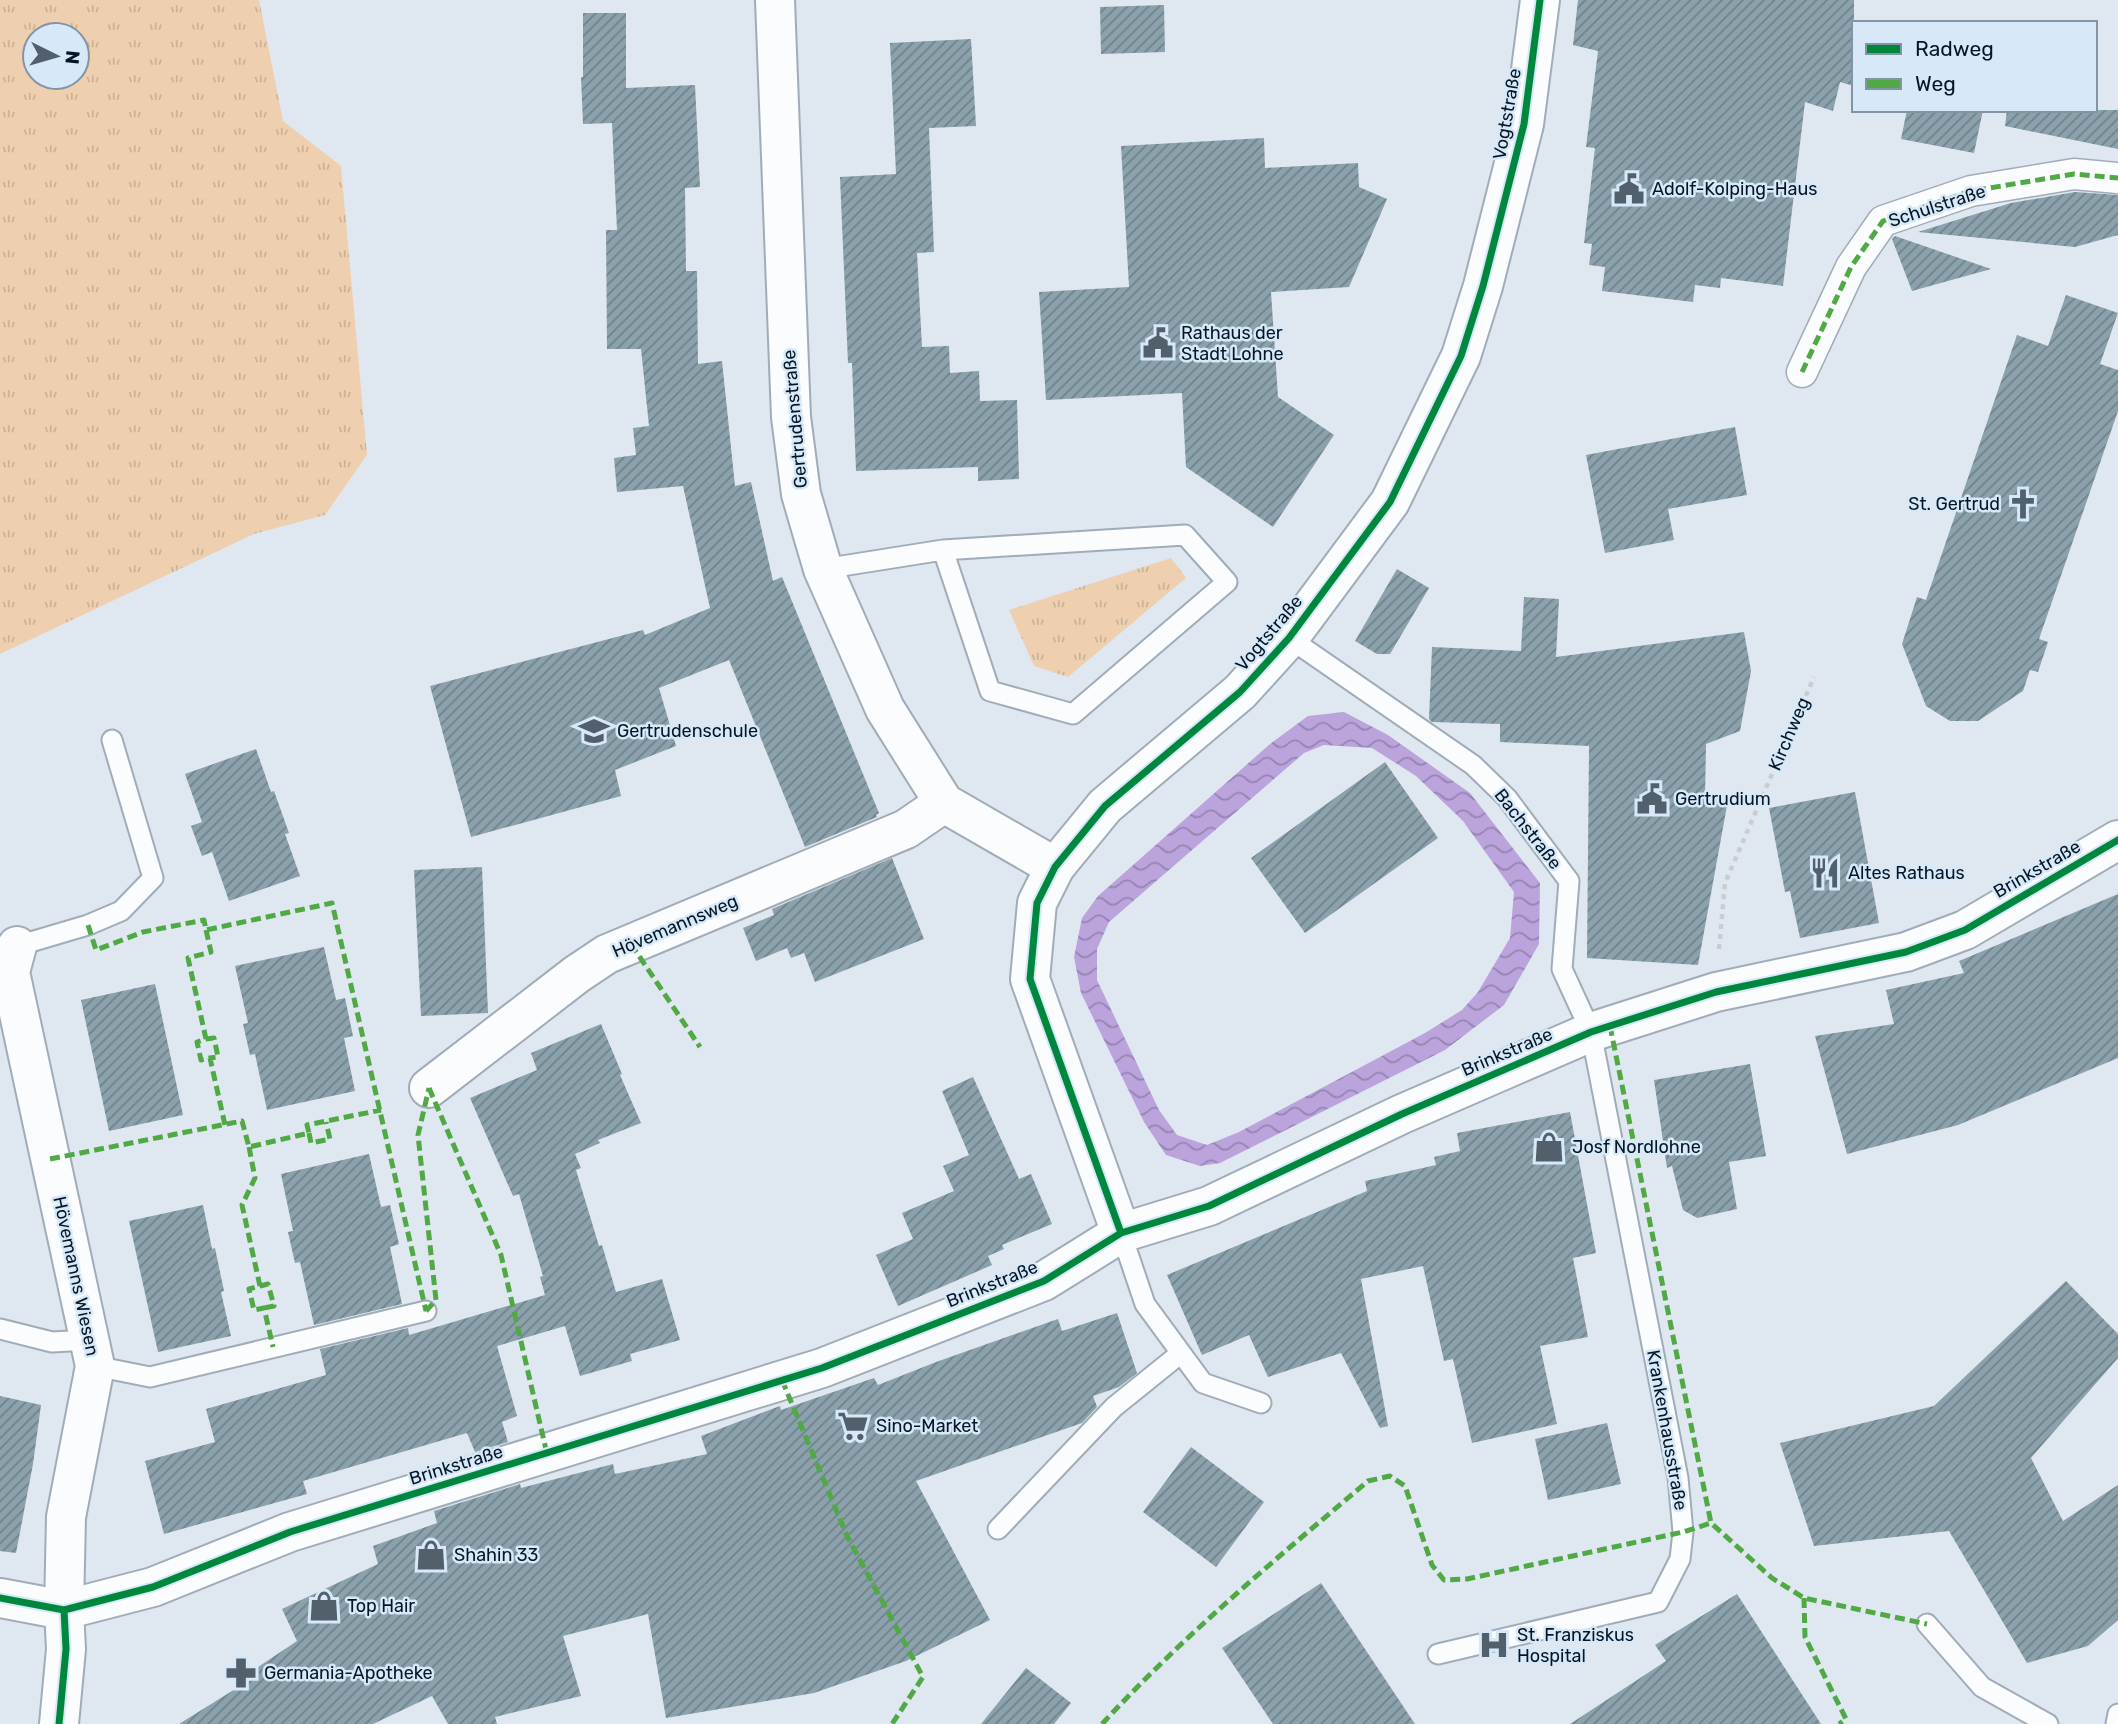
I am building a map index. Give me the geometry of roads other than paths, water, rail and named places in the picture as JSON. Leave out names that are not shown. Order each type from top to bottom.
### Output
[{"type":"street","name":"Gertrudenstraße","points":[[775,0],[791,417],[801,494],[823,569],[885,709],[944,803],[1055,867]]},
{"type":"street","name":"Vogtstraße","points":[[1121,1233],[1030,979],[1037,903],[1055,867],[1105,806],[1240,692],[1289,639],[1390,502],[1461,356],[1483,286],[1524,124],[1540,0]]},
{"type":"street","name":"Schulstraße","points":[[1802,372],[1851,267],[1883,220],[1971,191],[2074,174],[2118,178]]},
{"type":"street","name":"Hövemannsweg","points":[[429,1088],[607,954],[906,829],[944,803]]},
{"type":"street","name":"Brinkstraße","points":[[0,1598],[64,1610],[153,1587],[290,1532],[822,1368],[1044,1281],[1121,1233],[1209,1206],[1402,1114],[1591,1032],[1716,992],[1906,952],[1953,935],[2118,840]]},
{"type":"street","name":"Hövemanns Wiesen","points":[[9,963],[92,1353],[66,1517],[66,1649],[59,1724]]},
{"type":"lane","points":[[823,569],[943,550],[1185,535],[1227,582],[1073,714],[990,691],[943,550]]},
{"type":"lane","name":"Bachstraße","points":[[1289,639],[1473,765],[1513,806],[1569,881],[1562,969],[1591,1032]]},
{"type":"lane","points":[[9,963],[121,911],[153,878],[112,740]]},
{"type":"lane","name":"Krankenhausstraße","points":[[1438,1654],[1658,1602],[1680,1559],[1683,1532],[1678,1478],[1591,1032]]},
{"type":"lane","points":[[1121,1233],[1145,1304],[1203,1384],[1261,1402]]},
{"type":"lane","points":[[0,1329],[92,1353],[150,1377],[426,1311]]},
{"type":"lane","points":[[998,1529],[1114,1407],[1181,1353]]},
{"type":"lane","points":[[1927,1624],[1982,1687],[2048,1724]]},
{"type":"lane","points":[[2116,1724],[2118,1714]]},
{"type":"water","points":[[1344,712],[1388,735],[1470,793],[1540,883],[1539,944],[1504,1005],[1445,1050],[1220,1163],[1200,1166],[1166,1155],[1144,1122],[1081,993],[1074,957],[1082,918],[1098,896],[1270,744],[1308,716]],"holes":[[[1324,745],[1372,748],[1416,776],[1463,821],[1514,892],[1510,938],[1478,992],[1462,1010],[1425,1033],[1239,1132],[1207,1145],[1177,1135],[1159,1110],[1097,980],[1097,949],[1109,922],[1304,753]]]},
{"type":"place","name":"Adolf-Kolping-Haus","points":[[1629,189]]},
{"type":"place","name":"Rathaus der Stadt Lohne","points":[[1158,343]]},
{"type":"place","name":"St. Gertrud","points":[[2023,504]]},
{"type":"place","name":"Gertrudenschule","points":[[594,731]]},
{"type":"place","name":"Gertrudium","points":[[1652,799]]},
{"type":"place","name":"Altes Rathaus","points":[[1825,873]]},
{"type":"place","name":"Josf Nordlohne","points":[[1549,1147]]},
{"type":"place","name":"Sino-Market","points":[[853,1426]]},
{"type":"place","name":"Shahin 33","points":[[431,1555]]},
{"type":"place","name":"Top Hair","points":[[324,1606]]},
{"type":"place","name":"St. Franziskus Hospital","points":[[1494,1645]]},
{"type":"place","name":"Germania-Apotheke","points":[[241,1673]]}]
